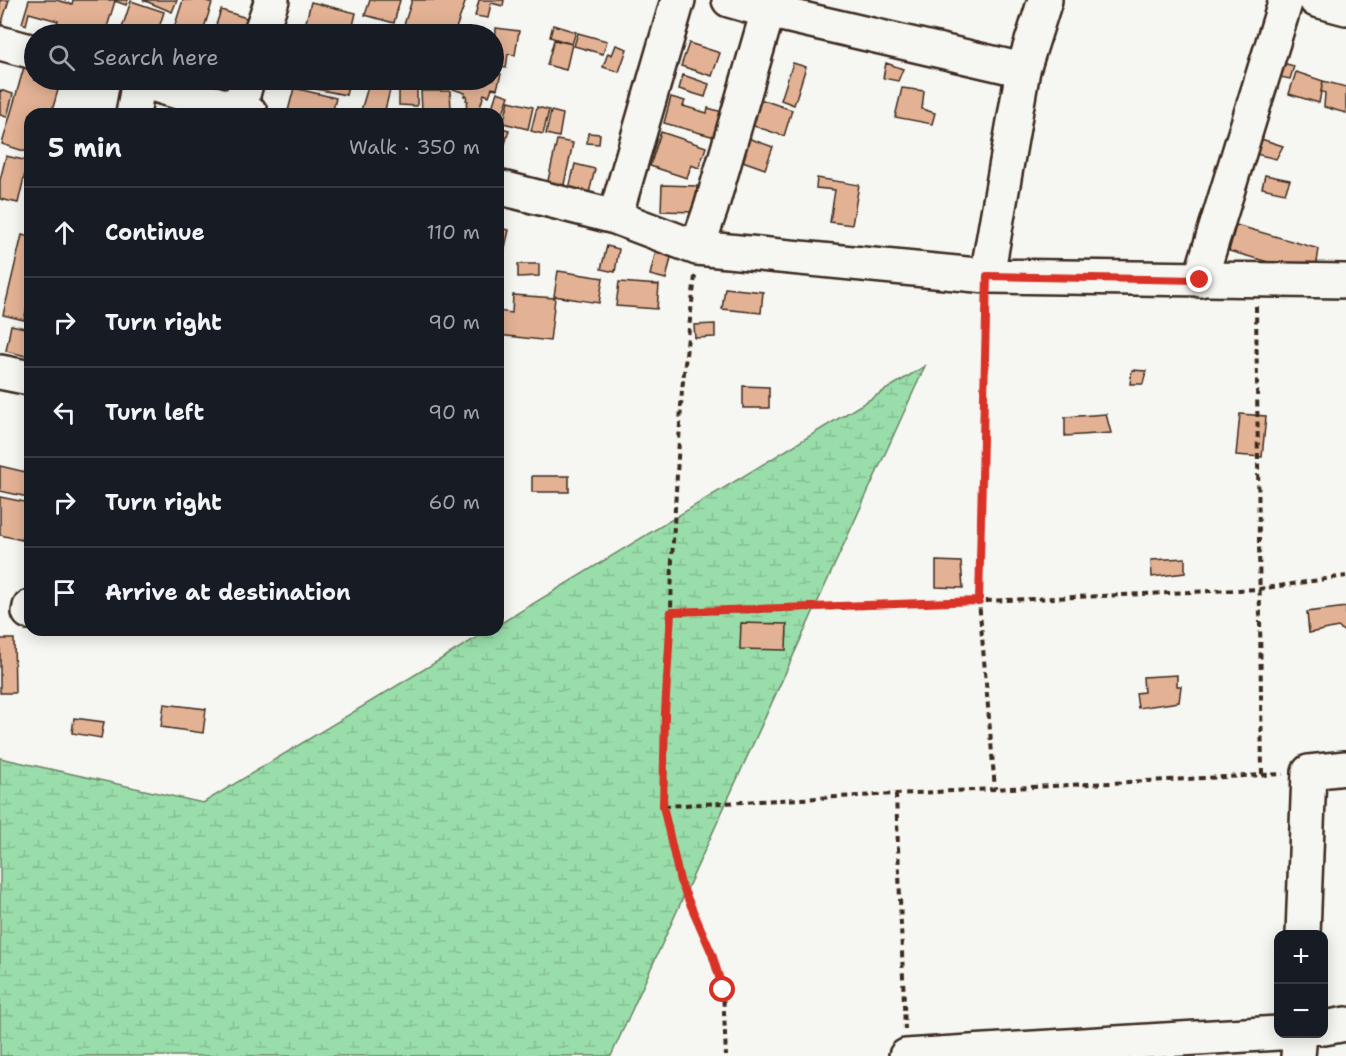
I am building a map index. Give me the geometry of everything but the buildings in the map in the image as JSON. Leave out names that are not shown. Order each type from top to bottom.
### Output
[{"type":"street","points":[[264,24],[272,0]]},
{"type":"street","points":[[615,217],[678,0]]},
{"type":"street","points":[[729,0],[1023,70]]},
{"type":"street","points":[[987,276],[1023,70],[1045,0]]},
{"type":"street","points":[[1200,280],[1286,0]]},
{"type":"street","points":[[1316,0],[1346,8]]},
{"type":"street","points":[[698,248],[768,11]]},
{"type":"street","points":[[0,43],[24,49]]},
{"type":"street","points":[[135,108],[138,90]]},
{"type":"street","points":[[172,90],[232,108]]},
{"type":"street","points":[[245,108],[246,90]]},
{"type":"street","points":[[504,189],[615,217],[698,248],[987,276],[1346,281]]},
{"type":"street","points":[[0,372],[24,377]]},
{"type":"street","points":[[1303,930],[1309,772],[1346,768]]},
{"type":"street","points":[[1328,1027],[1346,1024]]},
{"type":"street","points":[[906,1056],[1274,1033]]},
{"type":"street","points":[[1298,1056],[1300,1038]]},
{"type":"path","points":[[698,248],[682,390],[672,559],[663,806],[680,881],[712,954],[723,990],[726,1056]]},
{"type":"path","points":[[987,276],[979,601],[995,789]]},
{"type":"path","points":[[663,806],[1262,775],[1255,281]]},
{"type":"path","points":[[671,612],[1259,589],[1346,576]]},
{"type":"path","points":[[896,794],[906,1056]]},
{"type":"green space","points":[[925,366],[611,1056],[0,1056],[0,758],[203,803],[479,636],[504,636],[504,621]]},
{"type":"route","points":[[723,990],[712,954],[680,881],[663,806],[665,713],[671,612],[849,608],[979,601],[987,276],[1200,280]]}]
